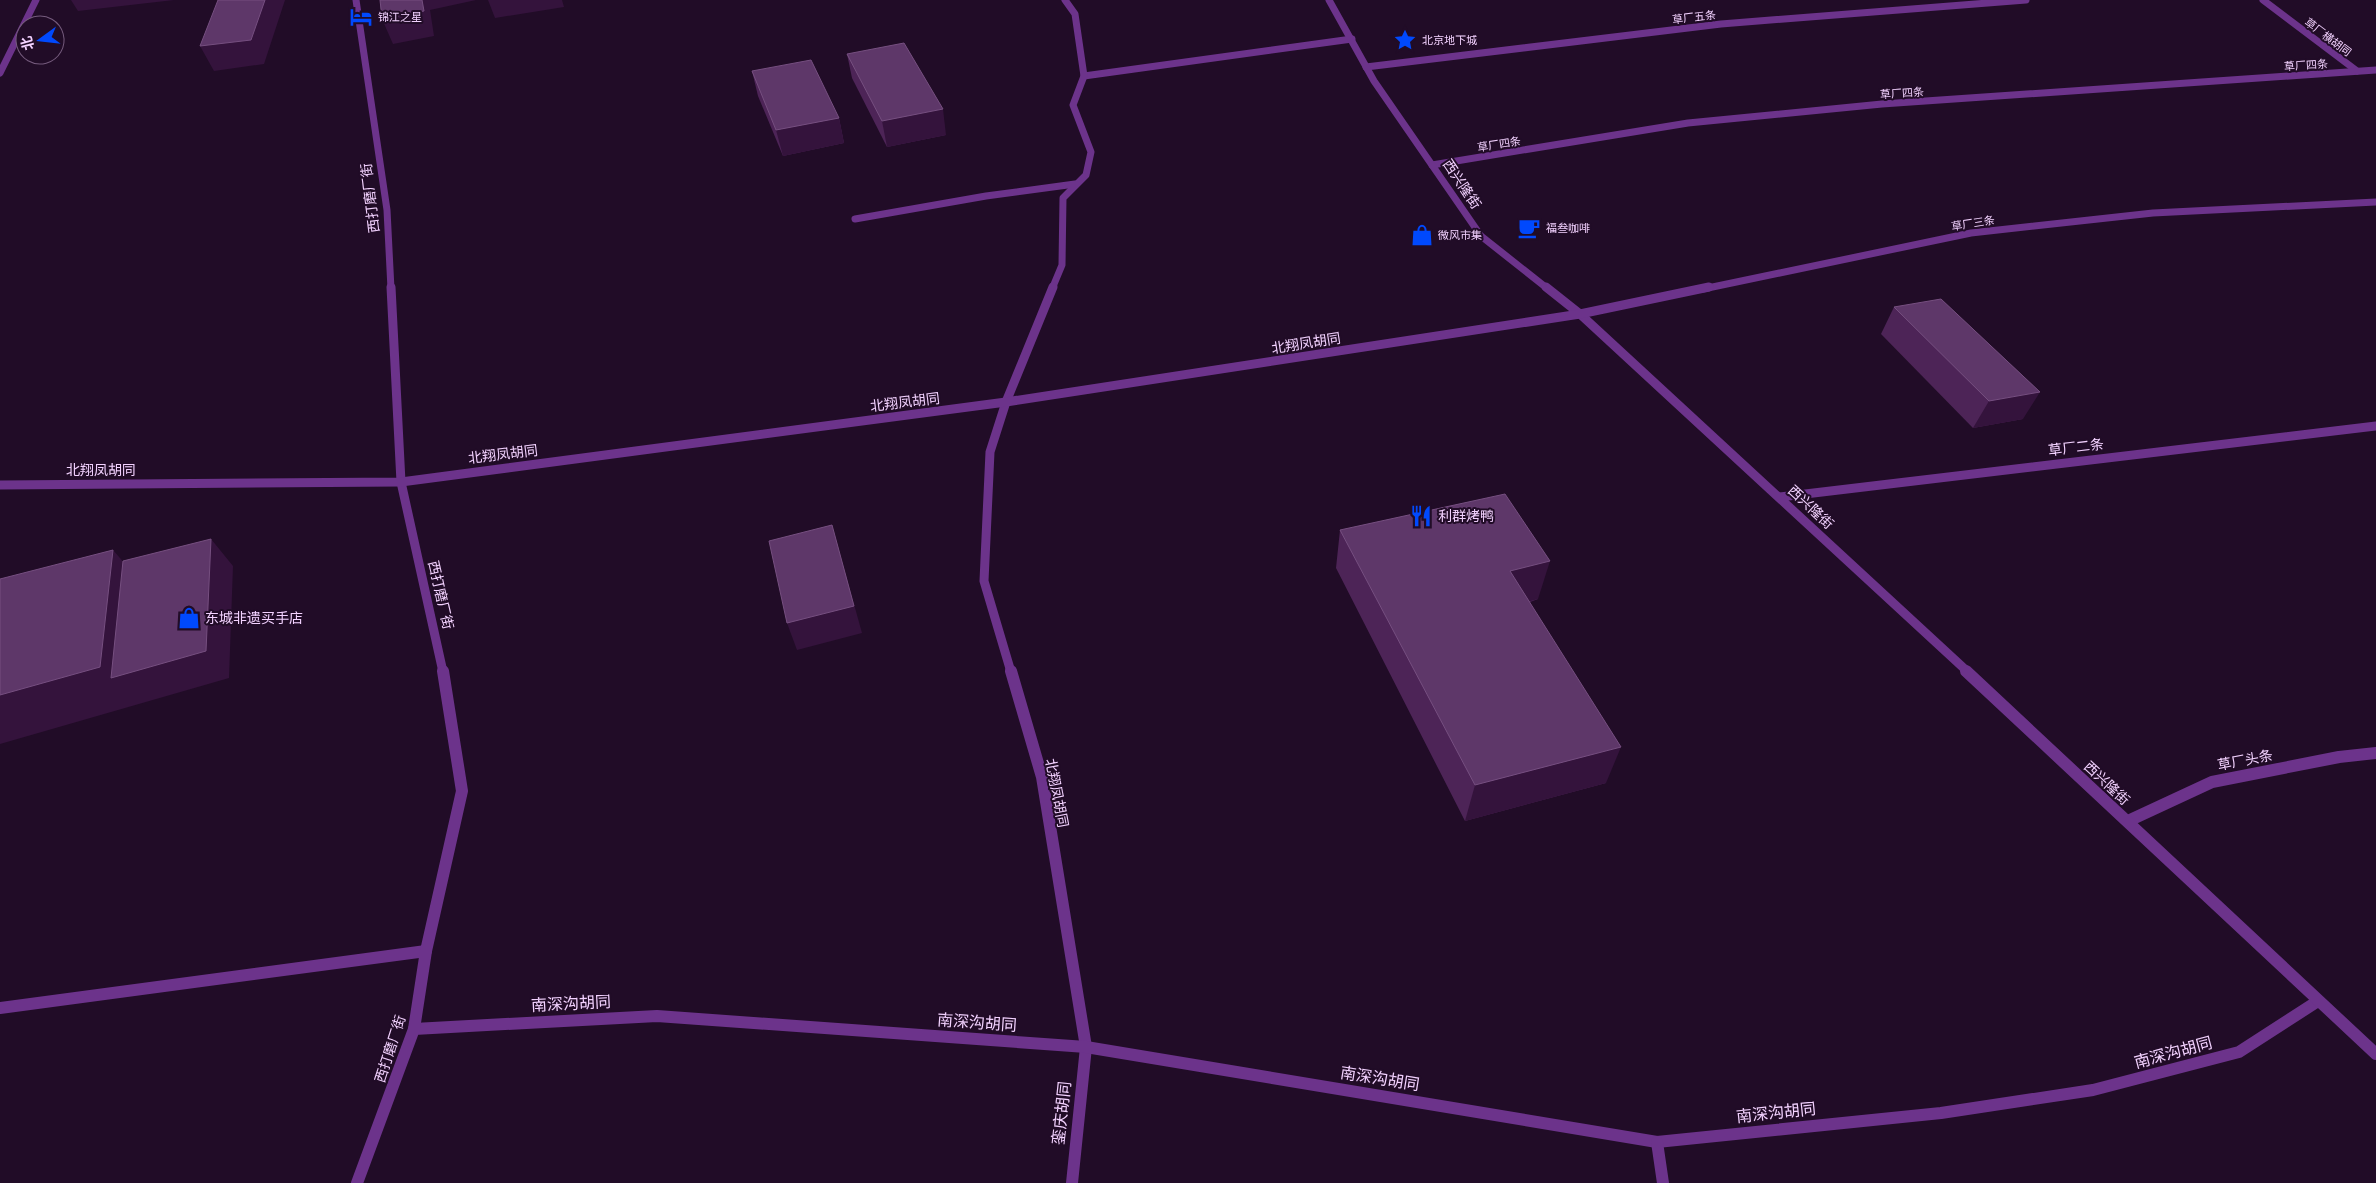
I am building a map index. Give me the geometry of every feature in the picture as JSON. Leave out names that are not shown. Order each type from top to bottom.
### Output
[{"type":"street","points":[[0,73],[36,0]]},
{"type":"street","name":"西打磨厂街","points":[[356,0],[387,210],[401,482],[441,659],[462,791],[426,951],[414,1030],[357,1183]]},
{"type":"street","points":[[1065,0],[1075,14],[1084,76],[1352,39]]},
{"type":"street","name":"西兴隆街","points":[[1329,0],[1366,67],[1481,236],[1580,314],[1780,497],[2376,1054]]},
{"type":"street","name":"草厂五条","points":[[1366,67],[1722,24],[2026,0]]},
{"type":"street","name":"草厂横胡同","points":[[2263,0],[2357,71]]},
{"type":"street","name":"草厂四条","points":[[1432,165],[1707,121],[1882,104],[2376,70]]},
{"type":"street","name":"北翔凤胡同","points":[[1084,76],[1073,105],[1091,152],[1086,175],[1063,198],[1062,265],[1006,402],[990,452],[984,581],[1042,778],[1086,1047]]},
{"type":"street","points":[[855,219],[986,196],[1075,184]]},
{"type":"street","name":"草厂三条","points":[[1580,314],[1971,234],[2153,213],[2376,202]]},
{"type":"street","name":"北翔凤胡同","points":[[0,485],[401,482],[1006,402],[1580,314]]},
{"type":"street","name":"草厂二条","points":[[1780,497],[2376,426]]},
{"type":"street","name":"草厂头条","points":[[2128,821],[2212,782],[2339,758],[2376,754]]},
{"type":"street","points":[[0,1008],[426,951]]},
{"type":"street","name":"南深沟胡同","points":[[414,1030],[657,1016],[1086,1047],[1657,1142],[1941,1113],[2093,1090],[2239,1052],[2318,1000]]},
{"type":"street","name":"銮庆胡同","points":[[1072,1183],[1086,1047]]},
{"type":"street","points":[[1657,1142],[1663,1183]]},
{"type":"building","points":[[218,0],[265,0],[251,40],[200,46]]},
{"type":"building","points":[[380,0],[422,0],[424,11],[382,19]]},
{"type":"building","points":[[904,43],[943,109],[882,121],[847,54]]},
{"type":"building","points":[[811,60],[839,118],[776,130],[752,71]]},
{"type":"building","points":[[1941,299],[2040,392],[1989,401],[1894,307]]},
{"type":"building","points":[[1505,494],[1550,561],[1510,571],[1621,747],[1475,785],[1340,530]]},
{"type":"building","points":[[832,525],[854,606],[787,623],[769,541]]},
{"type":"building","points":[[211,539],[206,651],[111,678],[123,561]]},
{"type":"building","points":[[113,550],[100,667],[0,695],[0,579]]},
{"type":"place","name":"锦江之星","points":[[361,17]]},
{"type":"place","name":"北京地下城","points":[[1405,40]]},
{"type":"place","name":"福叁咖啡","points":[[1529,228]]},
{"type":"place","name":"微风市集","points":[[1422,235]]},
{"type":"place","name":"利群烤鸭","points":[[1421,516]]},
{"type":"place","name":"东城非遗买手店","points":[[189,618]]}]
